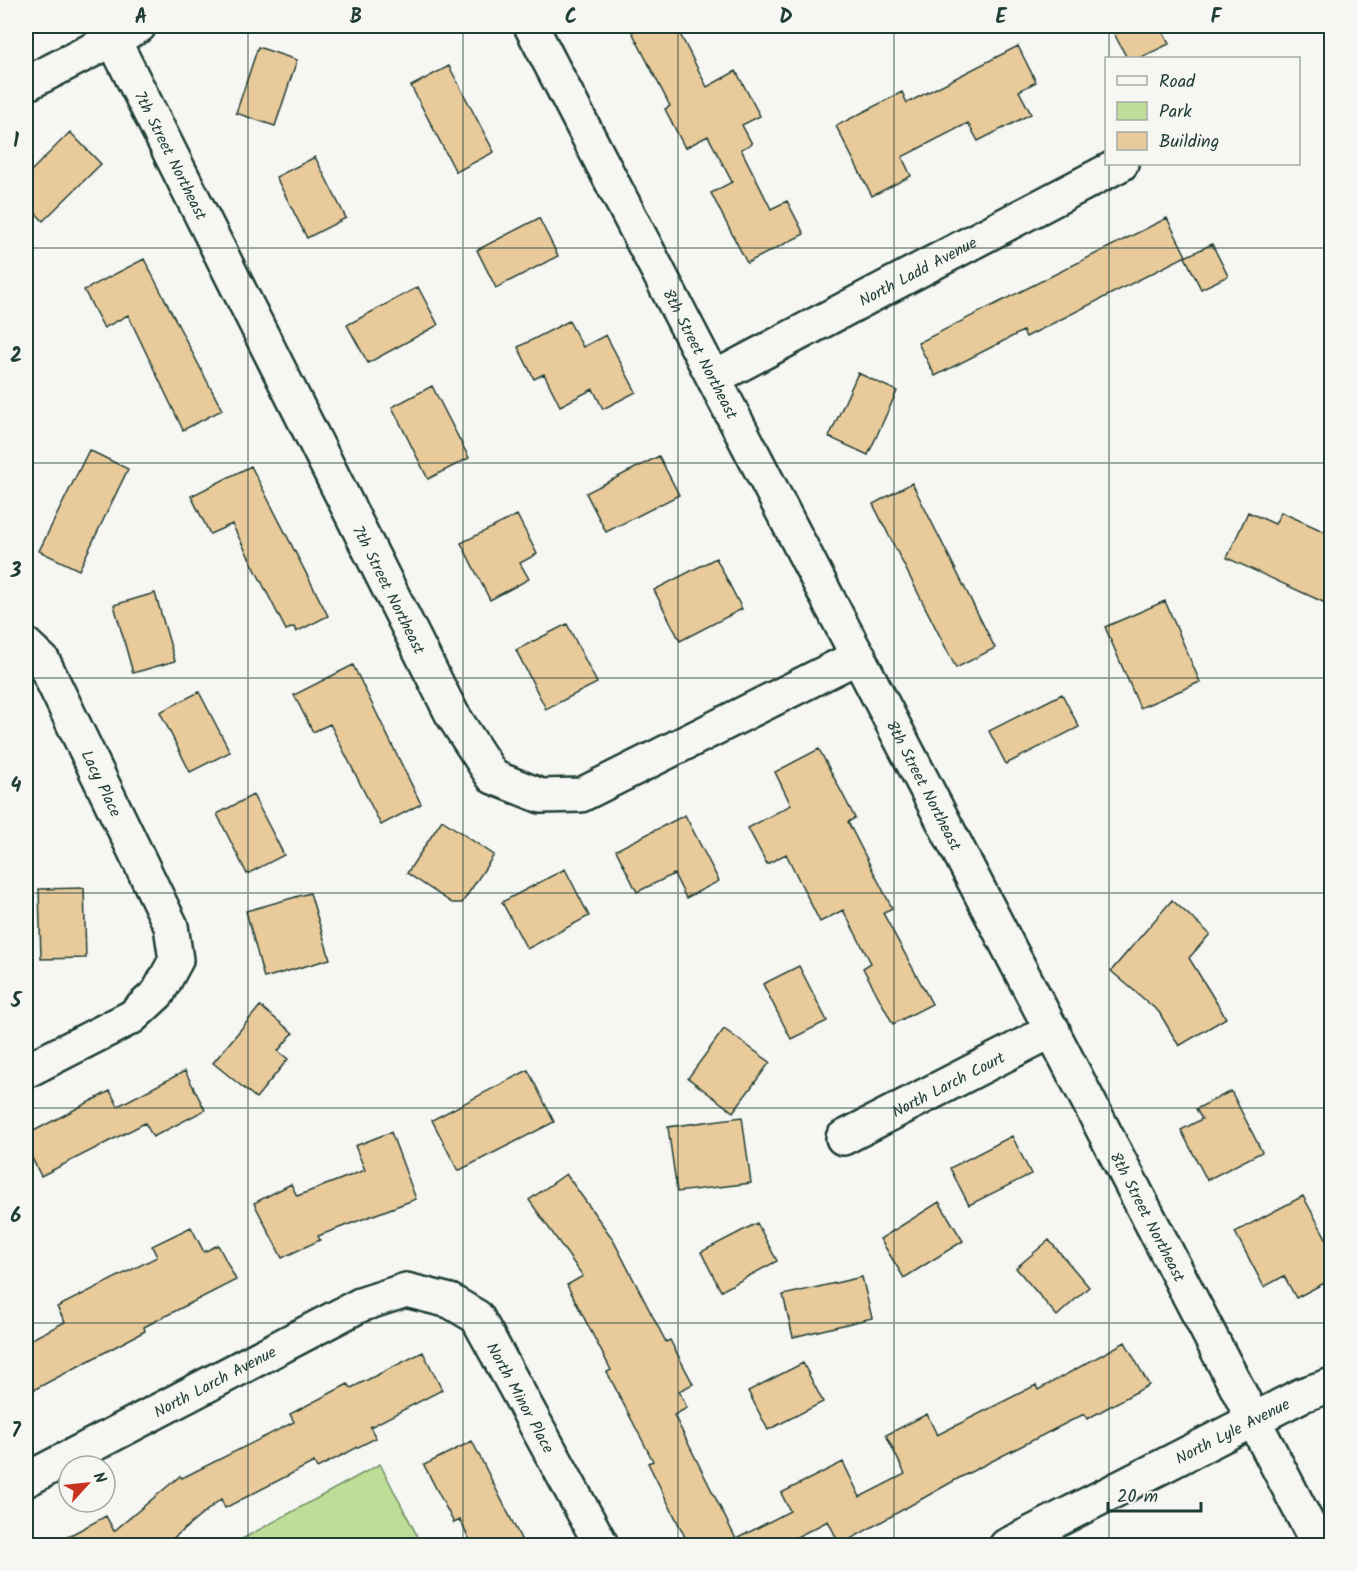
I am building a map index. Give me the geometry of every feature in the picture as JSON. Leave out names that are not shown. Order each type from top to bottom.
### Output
[{"type":"street","name":"8th Street Northeast","points":[[531,26],[1319,1545]]},
{"type":"street","points":[[26,84],[126,32]]},
{"type":"street","name":"7th Street Northeast","points":[[126,32],[452,714],[493,777],[541,796],[581,795],[859,656]]},
{"type":"street","name":"North Ladd Avenue","points":[[714,378],[1119,165]]},
{"type":"street","name":"Lacy Place","points":[[26,645],[43,661],[171,926],[176,960],[158,993],[132,1017],[26,1071]]},
{"type":"street","name":"North Larch Court","points":[[843,1138],[1053,1030]]},
{"type":"street","name":"North Larch Avenue","points":[[26,1480],[360,1305],[406,1290]]},
{"type":"street","name":"North Minor Place","points":[[406,1290],[450,1301],[477,1317],[602,1545]]},
{"type":"street","name":"North Lyle Avenue","points":[[1006,1545],[1302,1395],[1332,1385]]},
{"type":"green space","points":[[380,1464],[422,1545],[231,1545]]},
{"type":"building","points":[[629,26],[676,26],[707,87],[736,71],[760,116],[742,125],[752,144],[741,149],[771,209],[787,201],[804,234],[747,263],[711,193],[732,182],[708,136],[685,148],[665,109],[670,106]]},
{"type":"building","points":[[1110,26],[1160,26],[1169,44],[1142,57],[1126,57]]},
{"type":"building","points":[[1018,46],[1036,82],[1019,91],[1031,114],[978,141],[968,123],[902,157],[911,176],[872,196],[836,126],[902,92],[907,103]]},
{"type":"building","points":[[258,47],[297,60],[275,126],[236,113]]},
{"type":"building","points":[[449,66],[494,152],[456,172],[411,86]]},
{"type":"building","points":[[70,132],[101,164],[43,221],[26,203],[26,176]]},
{"type":"building","points":[[315,157],[346,218],[307,238],[276,177]]},
{"type":"building","points":[[539,218],[558,256],[496,288],[477,250]]},
{"type":"building","points":[[1167,218],[1186,256],[1026,337],[1023,331],[935,376],[918,343]]},
{"type":"building","points":[[1212,244],[1228,276],[1201,289],[1185,257]]},
{"type":"building","points":[[144,259],[222,410],[183,430],[128,315],[104,328],[84,290]]},
{"type":"building","points":[[418,287],[438,325],[368,363],[347,325]]},
{"type":"building","points":[[569,321],[583,347],[606,335],[636,392],[603,409],[593,389],[560,406],[544,374],[534,379],[518,347]]},
{"type":"building","points":[[858,373],[897,391],[868,455],[829,437]]},
{"type":"building","points":[[432,386],[469,458],[428,479],[392,407]]},
{"type":"building","points":[[89,450],[128,469],[79,570],[39,551]]},
{"type":"building","points":[[659,456],[679,495],[606,532],[586,493]]},
{"type":"building","points":[[251,466],[328,616],[296,632],[294,627],[286,630],[232,524],[210,534],[191,496]]},
{"type":"building","points":[[912,483],[995,648],[956,668],[873,504]]},
{"type":"building","points":[[1248,512],[1275,524],[1281,512],[1332,535],[1332,606],[1227,558]]},
{"type":"building","points":[[517,515],[537,554],[520,563],[529,579],[490,600],[461,543]]},
{"type":"building","points":[[716,558],[742,609],[680,641],[654,590]]},
{"type":"building","points":[[155,593],[175,661],[133,673],[114,605]]},
{"type":"building","points":[[1165,601],[1200,682],[1140,708],[1105,627]]},
{"type":"building","points":[[567,624],[597,683],[546,709],[516,650]]},
{"type":"building","points":[[353,665],[421,804],[381,825],[330,724],[313,732],[294,695]]},
{"type":"building","points":[[199,692],[230,752],[190,772],[160,712]]},
{"type":"building","points":[[1062,694],[1079,727],[1006,764],[989,731]]},
{"type":"building","points":[[819,749],[855,818],[848,822],[892,908],[883,913],[932,1004],[893,1024],[863,968],[871,963],[843,910],[820,922],[786,854],[767,864],[748,828],[791,805],[775,772]]},
{"type":"building","points":[[253,795],[284,855],[247,874],[217,814]]},
{"type":"building","points":[[685,815],[719,881],[686,898],[674,874],[637,892],[616,850]]},
{"type":"building","points":[[442,820],[494,855],[462,903],[452,903],[407,873]]},
{"type":"building","points":[[565,869],[589,916],[527,949],[502,902]]},
{"type":"building","points":[[84,888],[86,958],[41,959],[39,889]]},
{"type":"building","points":[[310,893],[330,959],[264,978],[246,911]]},
{"type":"building","points":[[1172,900],[1210,934],[1189,958],[1226,1018],[1179,1046],[1159,1012],[1111,971]]},
{"type":"building","points":[[799,966],[827,1021],[791,1039],[763,984]]},
{"type":"building","points":[[260,1006],[293,1033],[278,1051],[288,1059],[256,1098],[213,1063]]},
{"type":"building","points":[[724,1029],[770,1062],[733,1112],[688,1078]]},
{"type":"building","points":[[528,1070],[554,1122],[458,1171],[432,1120]]},
{"type":"building","points":[[185,1071],[205,1110],[153,1137],[145,1123],[41,1176],[26,1146],[26,1135],[110,1091],[118,1106]]},
{"type":"building","points":[[1231,1091],[1262,1152],[1207,1180],[1181,1130],[1202,1119],[1196,1109]]},
{"type":"building","points":[[742,1117],[751,1183],[677,1192],[668,1127]]},
{"type":"building","points":[[391,1132],[416,1199],[318,1236],[320,1240],[282,1258],[254,1203],[291,1184],[297,1196],[365,1170],[355,1146]]},
{"type":"building","points":[[1012,1136],[1031,1174],[969,1205],[950,1168]]},
{"type":"building","points":[[566,1174],[612,1238],[666,1342],[670,1340],[693,1384],[679,1391],[687,1408],[674,1415],[736,1539],[790,1511],[781,1493],[843,1462],[860,1497],[905,1474],[886,1435],[927,1414],[937,1435],[1036,1385],[1038,1390],[1125,1342],[1149,1385],[1087,1419],[1084,1414],[959,1478],[840,1545],[828,1521],[781,1545],[689,1545],[648,1463],[653,1461],[607,1372],[611,1370],[567,1285],[583,1276],[529,1200]]},
{"type":"building","points":[[1303,1196],[1332,1249],[1332,1279],[1296,1298],[1284,1276],[1264,1287],[1235,1232]]},
{"type":"building","points":[[939,1202],[963,1241],[904,1278],[880,1239]]},
{"type":"building","points":[[757,1223],[777,1261],[721,1291],[701,1252]]},
{"type":"building","points":[[191,1227],[204,1252],[218,1245],[236,1280],[144,1327],[145,1331],[26,1394],[26,1342],[65,1322],[57,1307],[157,1257],[152,1246]]},
{"type":"building","points":[[1049,1240],[1089,1287],[1057,1316],[1016,1268]]},
{"type":"building","points":[[862,1277],[872,1318],[793,1337],[783,1295]]},
{"type":"building","points":[[423,1352],[442,1390],[370,1427],[376,1438],[317,1468],[314,1462],[225,1508],[221,1499],[165,1545],[52,1545],[106,1516],[114,1531],[180,1476],[182,1478],[294,1422],[290,1414],[348,1384],[351,1388]]},
{"type":"building","points":[[803,1363],[823,1402],[768,1430],[748,1391]]},
{"type":"building","points":[[472,1441],[524,1545],[472,1545],[460,1520],[454,1523],[424,1465]]}]
